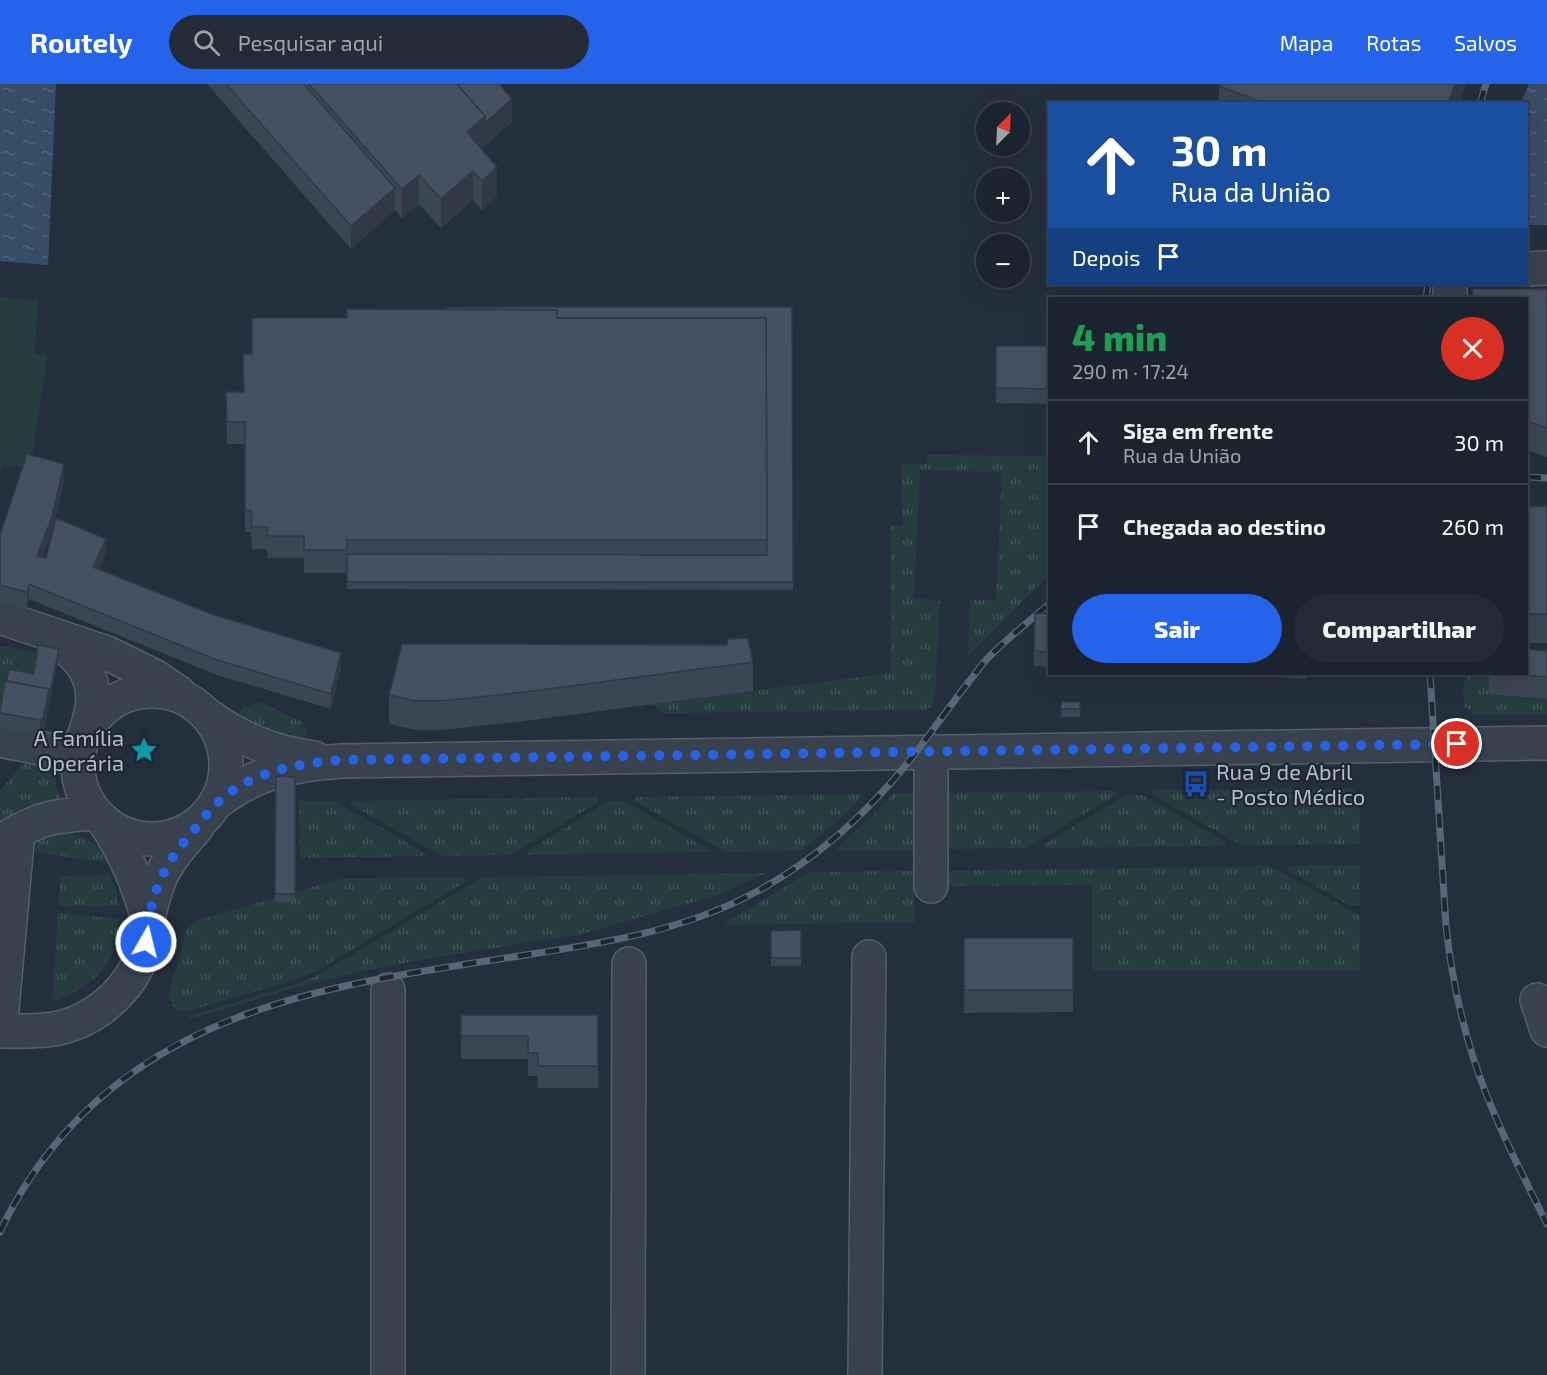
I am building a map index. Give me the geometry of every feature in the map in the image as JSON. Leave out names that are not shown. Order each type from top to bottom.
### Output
[{"type":"street","points":[[1528,268],[1547,268]]},
{"type":"street","points":[[10,621],[86,645],[128,663],[154,676],[228,730],[266,748],[312,758],[343,760]]},
{"type":"street","points":[[10,621],[54,640],[73,654],[85,669],[92,685],[94,699],[92,714],[80,747],[78,763],[80,781],[86,798],[125,856],[148,919]]},
{"type":"street","points":[[86,732],[107,706],[123,697],[140,692],[158,691],[176,695],[200,709],[218,730],[225,748],[224,786],[210,812],[171,860],[159,881],[148,919],[146,942],[138,964],[126,984],[112,999],[78,1022],[57,1028],[0,1031],[9,836],[55,817],[99,817],[122,833],[143,839],[164,839],[185,832],[210,812],[231,792],[244,784],[274,771],[315,762],[1547,743]]},
{"type":"street","points":[[0,740],[53,751],[78,763]]},
{"type":"street","points":[[931,752],[932,886]]},
{"type":"street","points":[[865,1375],[869,957]]},
{"type":"street","points":[[628,1375],[629,964]]},
{"type":"street","points":[[388,990],[388,1375]]},
{"type":"green space","points":[[0,297],[38,300],[35,353],[47,356],[31,467],[23,468],[3,464],[0,472]]},
{"type":"green space","points":[[928,455],[1048,456],[1048,576],[968,656],[970,600],[996,600],[1002,472],[920,470],[914,598],[940,601],[935,696],[930,707],[924,710],[668,713],[658,709],[654,704],[891,673],[890,526],[903,525],[901,464],[926,464]]},
{"type":"green space","points":[[0,646],[38,653],[34,682],[0,728]]},
{"type":"green space","points":[[1468,675],[1490,675],[1489,694],[1547,699],[1547,714],[1479,715],[1472,713],[1464,706],[1463,684]]},
{"type":"green space","points":[[256,702],[303,722],[306,742],[293,742],[244,720],[238,712]]},
{"type":"green space","points":[[29,757],[55,765],[56,786],[62,802],[0,828],[0,791]]},
{"type":"green space","points":[[1350,788],[1355,791],[1360,801],[1360,844],[1243,846],[1151,794],[1153,790]]},
{"type":"green space","points":[[1116,791],[1118,794],[1026,848],[941,849],[940,793]]},
{"type":"green space","points":[[894,793],[920,793],[921,850],[834,851],[872,816]]},
{"type":"green space","points":[[865,794],[846,814],[801,851],[726,852],[634,801],[636,797]]},
{"type":"green space","points":[[1126,795],[1142,795],[1226,842],[1224,846],[1045,848],[1043,845]]},
{"type":"green space","points":[[597,797],[599,802],[510,855],[442,856],[350,804],[352,801]]},
{"type":"green space","points":[[299,801],[339,801],[341,805],[425,853],[423,856],[300,858]]},
{"type":"green space","points":[[609,801],[624,801],[710,850],[708,852],[529,855],[526,852]]},
{"type":"green space","points":[[63,831],[79,835],[92,843],[115,864],[27,851],[29,841]]},
{"type":"green space","points":[[1360,865],[1360,905],[1351,906],[1287,870],[1289,866]]},
{"type":"green space","points":[[1270,866],[1360,916],[1360,970],[1092,970],[1092,885],[942,886],[941,871]]},
{"type":"green space","points":[[921,871],[921,887],[914,887],[915,922],[728,925],[726,921],[809,872]]},
{"type":"green space","points":[[766,873],[718,895],[581,934],[348,974],[190,1019],[189,1016],[316,976],[483,877]]},
{"type":"green space","points":[[109,875],[116,889],[119,906],[58,906],[60,876]]},
{"type":"green space","points":[[463,877],[465,882],[315,972],[188,1011],[176,1009],[171,1003],[170,990],[187,930],[194,921],[275,898],[275,902],[294,892],[341,879]]},
{"type":"green space","points":[[58,913],[120,919],[114,949],[102,970],[94,979],[57,1001],[52,998]]},
{"type":"water","points":[[0,84],[56,84],[48,265],[0,261]]},
{"type":"water","points":[[1529,84],[1547,84],[1547,225],[1528,225],[1528,102],[1521,102]]},
{"type":"building","points":[[226,84],[304,84],[395,188],[351,226]]},
{"type":"building","points":[[309,84],[457,84],[485,116],[467,132],[497,167],[482,181],[473,171],[441,199],[419,175],[402,189]]},
{"type":"building","points":[[457,84],[499,84],[512,99],[485,123],[485,116]]},
{"type":"building","points":[[1220,84],[1455,84],[1449,102],[1262,102],[1219,86]]},
{"type":"building","points":[[1472,289],[1547,289],[1547,428],[1528,421],[1528,297],[1473,297]]},
{"type":"building","points":[[447,307],[792,307],[793,582],[347,582],[347,554],[767,555],[766,318],[557,318],[557,310],[447,309]]},
{"type":"building","points":[[347,309],[557,310],[557,318],[766,318],[767,540],[347,540],[347,550],[304,550],[304,536],[268,536],[267,527],[252,527],[251,510],[245,510],[245,422],[227,422],[226,392],[244,392],[243,354],[252,354],[252,318],[347,318]]},
{"type":"building","points":[[996,346],[1048,346],[1048,389],[996,388]]},
{"type":"building","points":[[27,454],[64,464],[52,517],[37,556],[46,558],[56,518],[106,539],[93,567],[214,615],[341,653],[331,694],[217,660],[29,584],[27,592],[0,585],[0,535]]},
{"type":"building","points":[[1547,506],[1547,614],[1528,614],[1528,507]]},
{"type":"building","points":[[1035,613],[1048,614],[1048,652],[1034,651]]},
{"type":"building","points":[[748,638],[753,662],[440,701],[416,701],[389,695],[402,644],[727,645],[728,639]]},
{"type":"building","points":[[38,645],[59,649],[49,697],[49,689],[7,681],[9,669],[34,674]]},
{"type":"building","points":[[1528,649],[1547,651],[1547,677],[1520,675],[1528,675]]},
{"type":"building","points":[[5,681],[49,689],[43,718],[40,720],[0,713]]},
{"type":"building","points":[[1061,702],[1080,702],[1080,709],[1061,709]]},
{"type":"building","points":[[1186,772],[1205,772],[1205,779],[1187,780]]},
{"type":"building","points":[[276,776],[295,777],[295,894],[275,894]]},
{"type":"building","points":[[801,930],[801,958],[771,958],[771,931]]},
{"type":"building","points":[[964,938],[1073,938],[1073,990],[964,990]]},
{"type":"building","points":[[461,1015],[598,1015],[598,1066],[538,1066],[538,1053],[528,1053],[528,1036],[461,1036]]},
{"type":"railway","points":[[1481,102],[1486,84]]},
{"type":"railway","points":[[1426,297],[1428,285]]},
{"type":"railway","points":[[1528,477],[1547,478]]},
{"type":"railway","points":[[0,1232],[20,1194],[45,1157],[63,1135],[108,1091],[158,1056],[211,1028],[267,1007],[325,991],[445,967],[601,943],[664,928],[725,907],[778,879],[822,848],[863,812],[917,751],[986,660],[1048,605]]},
{"type":"railway","points":[[1430,675],[1446,926],[1456,989],[1465,1031],[1485,1091],[1547,1224]]},
{"type":"place","name":"A Família Operária","points":[[144,750]]},
{"type":"place","name":"Rua 9 de Abril - Posto Médico","points":[[1196,784]]},
{"type":"route","points":[[146,942],[148,919],[159,881],[171,860],[216,803],[259,777],[292,766],[315,762],[1457,744]]}]
